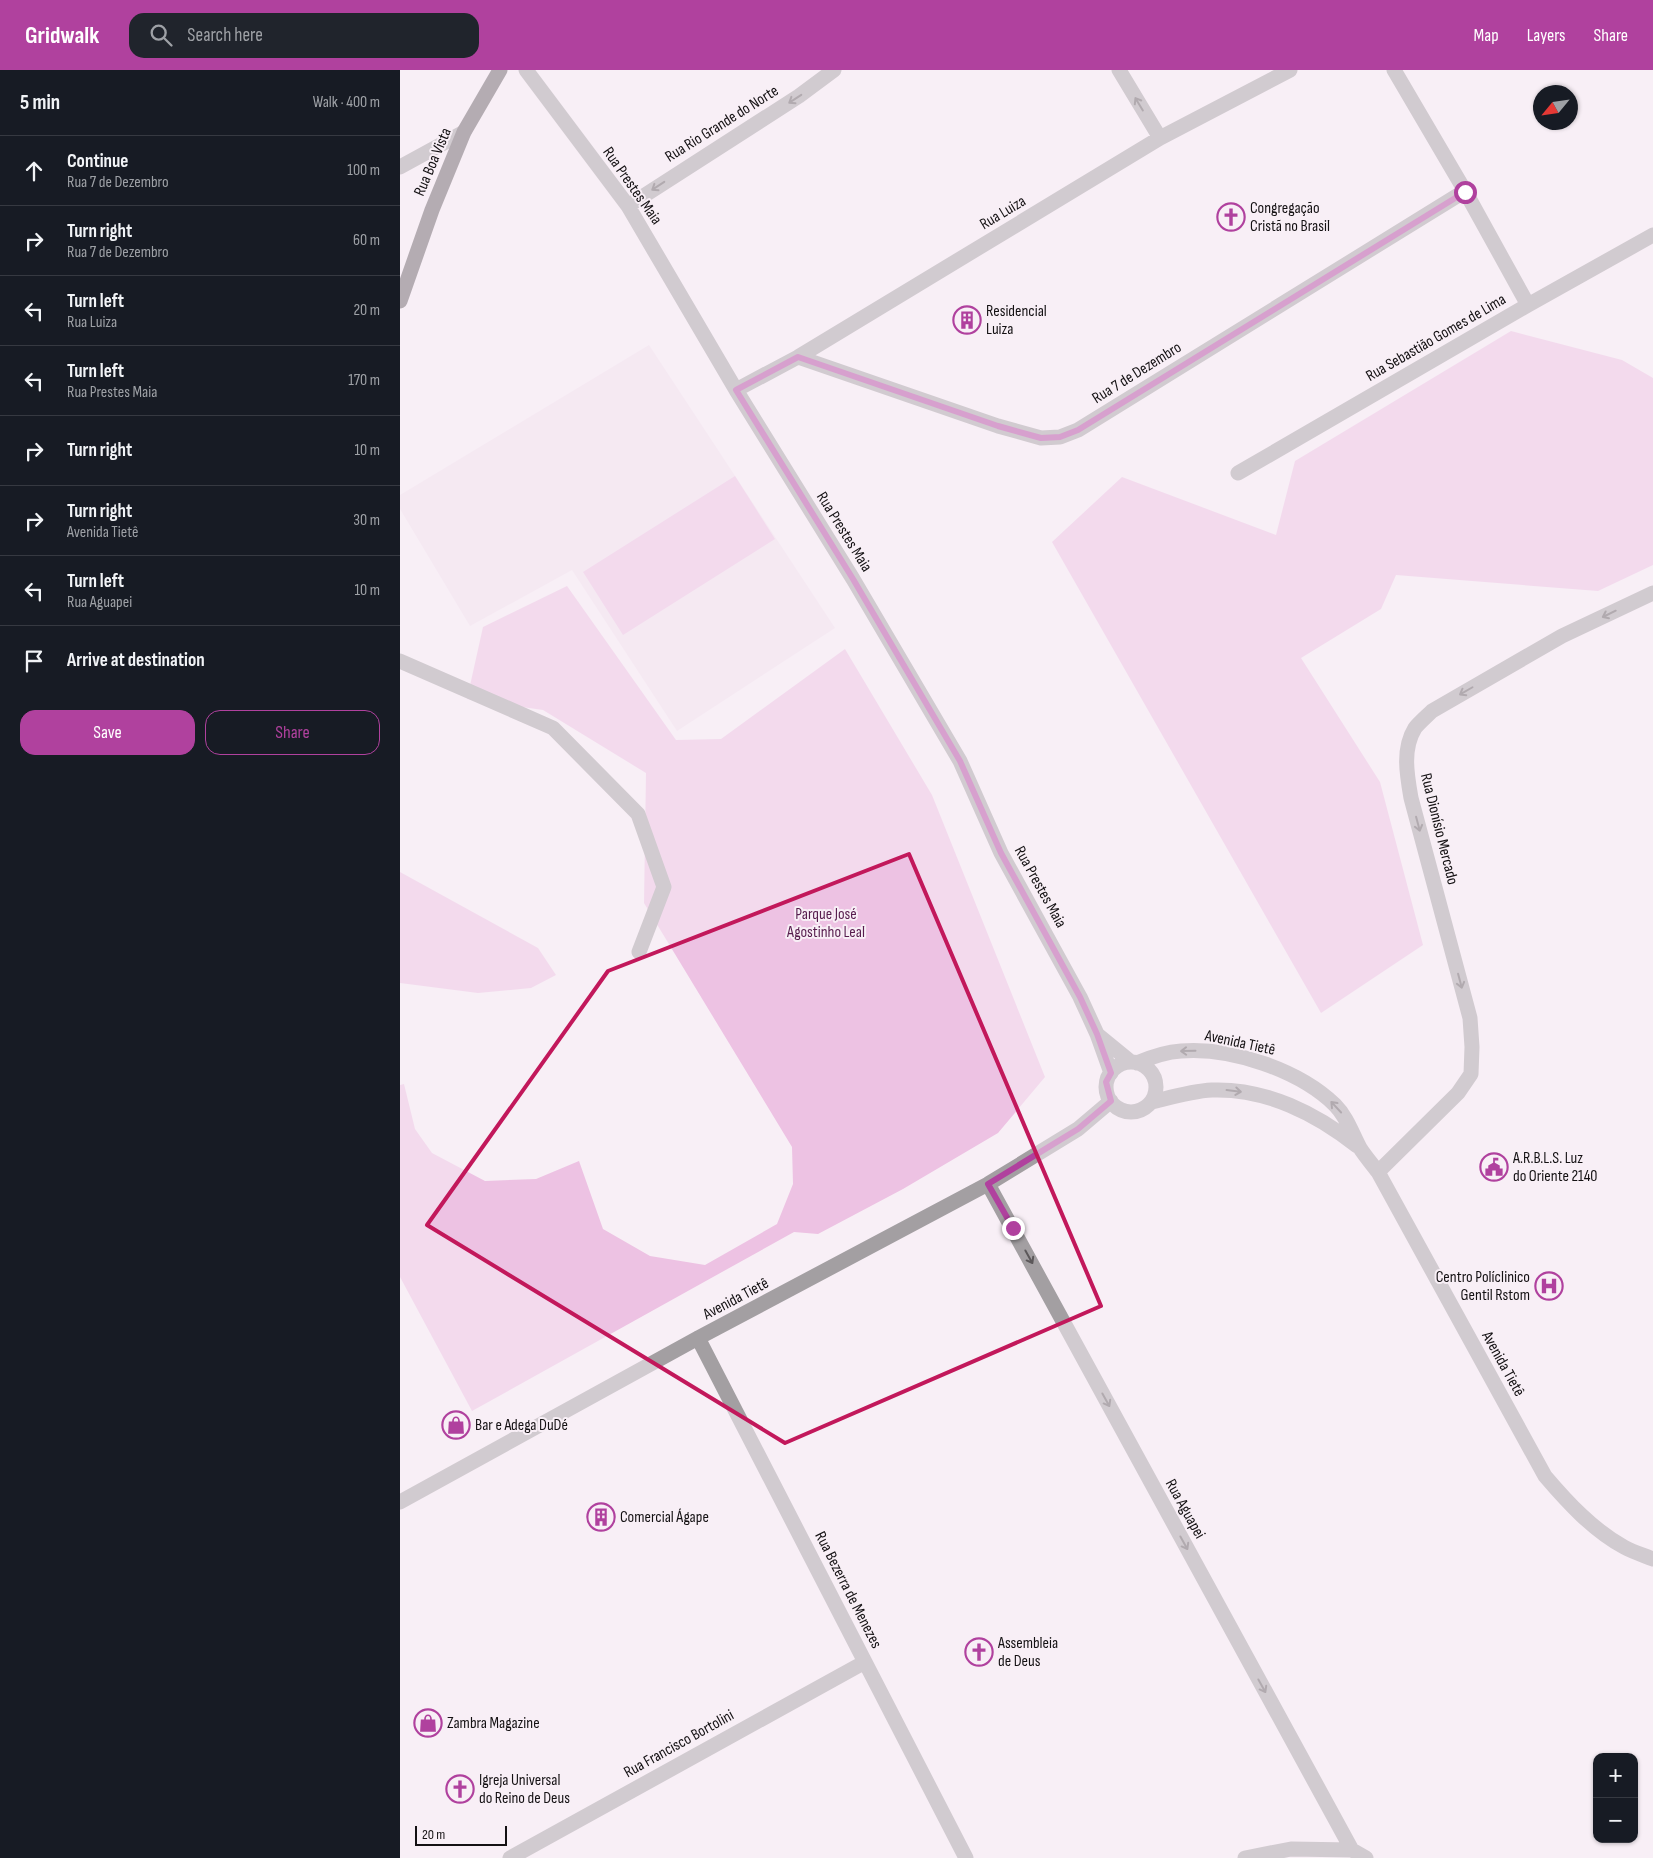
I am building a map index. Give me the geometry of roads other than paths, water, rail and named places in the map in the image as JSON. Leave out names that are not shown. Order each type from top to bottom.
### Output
[{"type":"main road","name":"Rua Boa Vista","points":[[400,301],[432,210],[464,132],[500,70]]},
{"type":"street","name":"Rua Prestes Maia","points":[[526,70],[628,206],[736,390],[853,579],[960,761],[1001,853],[1080,997],[1097,1034],[1111,1073]]},
{"type":"street","name":"Rua Rio Grande do Norte","points":[[628,206],[799,96],[834,70]]},
{"type":"street","points":[[1119,70],[1160,138]]},
{"type":"street","name":"Rua Luiza","points":[[736,390],[798,357],[1160,138],[1290,70]]},
{"type":"street","points":[[1394,70],[1528,305]]},
{"type":"street","points":[[400,167],[464,132]]},
{"type":"street","name":"Rua 7 de Dezembro","points":[[798,357],[998,426],[1041,438],[1060,437],[1078,430],[1465,192]]},
{"type":"street","name":"Rua Sebastião Gomes de Lima","points":[[1238,473],[1528,305],[1653,236]]},
{"type":"street","name":"Rua Dionísio Mercado","points":[[1378,1172],[1458,1093],[1471,1074],[1470,1018],[1412,798],[1407,770],[1408,743],[1416,727],[1432,711],[1562,636],[1653,593]]},
{"type":"street","points":[[400,661],[553,728],[638,814],[664,887],[638,952]]},
{"type":"street","name":"Rua Prestes Maia","points":[[1097,1034],[1134,1062]]},
{"type":"street","name":"Avenida Tietê","points":[[1134,1062],[1161,1054],[1181,1051],[1205,1051],[1265,1063],[1293,1075],[1315,1088],[1335,1106],[1347,1120],[1361,1149],[1378,1172],[1546,1476],[1566,1501],[1594,1527],[1624,1548],[1653,1559]]},
{"type":"street","points":[[1134,1062],[1146,1067],[1153,1074],[1156,1083],[1156,1093],[1152,1102],[1145,1109],[1136,1112],[1126,1112],[1117,1108],[1111,1101],[1106,1082],[1111,1073],[1124,1063],[1134,1062]]},
{"type":"street","name":"Avenida Tietê","points":[[1152,1102],[1189,1093],[1234,1090],[1269,1098],[1308,1113],[1334,1128],[1361,1149]]},
{"type":"street","name":"Avenida Tietê","points":[[400,1502],[698,1338],[988,1184],[1086,1123],[1111,1101]]},
{"type":"street","name":"Avenida Tietê","points":[[1086,1123],[1126,1112]]},
{"type":"street","name":"Rua Aguapei","points":[[988,1184],[1352,1850]]},
{"type":"street","name":"Rua Bezerra de Menezes","points":[[698,1338],[966,1858]]},
{"type":"street","name":"Rua Francisco Bortolini","points":[[510,1858],[865,1662]]},
{"type":"street","points":[[1245,1858],[1291,1849],[1352,1850],[1366,1858]]},
{"type":"place","name":"Congregação Cristã no Brasil","points":[[1231,217]]},
{"type":"place","name":"Residencial Luiza","points":[[967,320]]},
{"type":"place","name":"A.R.B.L.S. Luz do Oriente 2140","points":[[1494,1167]]},
{"type":"place","name":"Centro Políclinico Gentil Rstom","points":[[1549,1286]]},
{"type":"place","name":"Bar e Adega DuDé","points":[[456,1425]]},
{"type":"place","name":"Comercial Ágape","points":[[601,1517]]},
{"type":"place","name":"Assembleia de Deus","points":[[979,1652]]},
{"type":"place","name":"Zambra Magazine","points":[[428,1723]]},
{"type":"place","name":"Igreja Universal do Reino de Deus","points":[[460,1789]]},
{"type":"park label","name":"Parque José Agostinho Leal","points":[[826,923]]}]
